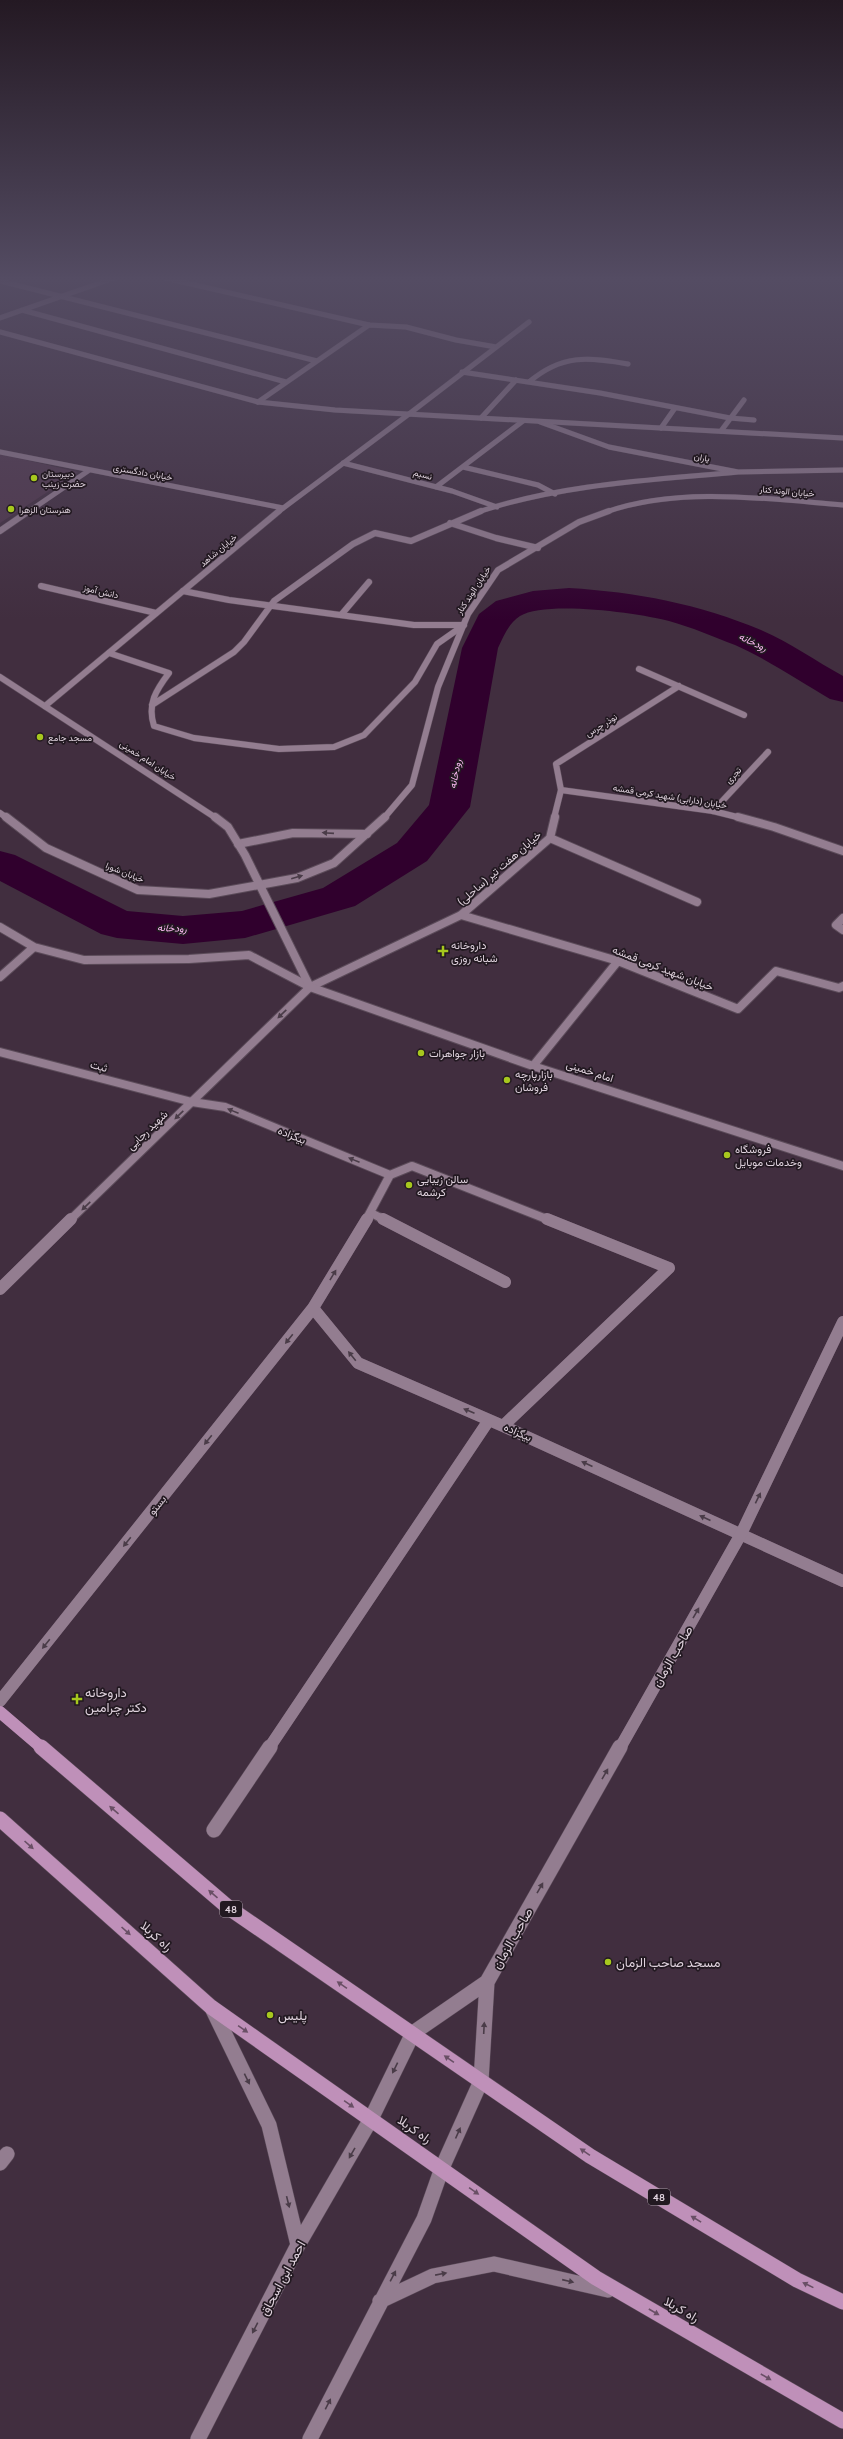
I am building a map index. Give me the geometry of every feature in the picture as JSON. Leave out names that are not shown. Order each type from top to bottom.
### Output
[{"type":"main road","name":"48","points":[[0,1712],[229,1908],[590,2156],[797,2280],[843,2302]]},
{"type":"main road","name":"راه کربلا","points":[[0,1819],[211,2007],[442,2168],[596,2278],[843,2421]]},
{"type":"street","points":[[220,392],[258,402],[409,414],[843,438]]},
{"type":"street","points":[[258,402],[272,392]]},
{"type":"street","name":"خیابان شاهد","points":[[45,706],[283,508],[437,392]]},
{"type":"street","points":[[481,418],[505,392]]},
{"type":"street","points":[[584,392],[730,418],[754,420]]},
{"type":"street","points":[[721,431],[744,400]]},
{"type":"street","points":[[661,428],[675,408]]},
{"type":"street","points":[[436,487],[523,421]]},
{"type":"street","name":"یاران","points":[[540,422],[574,436],[609,447],[738,472],[843,470]]},
{"type":"street","name":"خیابان دادگستری","points":[[0,452],[88,471],[283,508]]},
{"type":"street","name":"نسیم","points":[[343,464],[436,487],[497,506]]},
{"type":"street","points":[[463,466],[538,485],[555,494]]},
{"type":"street","points":[[0,531],[88,471]]},
{"type":"street","points":[[152,705],[245,643],[270,605],[326,561],[367,535],[380,533],[411,541],[450,523],[497,506],[555,494],[616,485],[738,472]]},
{"type":"street","name":"خیابان الوند کنار","points":[[259,885],[297,878],[334,863],[386,818],[412,785],[438,687],[468,614],[498,570],[586,519],[620,507],[672,499],[742,497],[843,505]]},
{"type":"street","points":[[450,523],[496,538],[538,548]]},
{"type":"street","points":[[341,615],[368,582]]},
{"type":"street","name":"دانش آموز","points":[[41,586],[156,613]]},
{"type":"street","points":[[183,591],[414,625],[464,625]]},
{"type":"street","points":[[109,653],[170,673],[155,691],[149,714],[154,726],[194,738],[279,749],[334,747],[364,735],[415,682],[437,644],[464,625]]},
{"type":"street","points":[[640,669],[744,715]]},
{"type":"street","name":"خیابان امام خمینی","points":[[0,677],[188,798],[228,827],[310,987]]},
{"type":"street","name":"نوذر چرس","points":[[561,790],[556,764],[679,686]]},
{"type":"street","name":"تجری","points":[[713,811],[768,752]]},
{"type":"street","name":"خیابان (دارابی) شهید کرمی قمشه","points":[[561,790],[713,811],[774,827],[843,851]]},
{"type":"street","name":"خیابان هفت تیر (ساحلی)","points":[[310,987],[461,915],[550,838],[561,790]]},
{"type":"street","name":"خیابان شورا","points":[[0,813],[46,848],[138,890],[209,894],[259,885]]},
{"type":"street","points":[[238,844],[293,833],[367,834]]},
{"type":"street","points":[[550,838],[697,902]]},
{"type":"street","name":"خیابان شهید کرمی قمشه","points":[[461,915],[618,961],[738,1009],[776,971],[839,988],[843,986]]},
{"type":"street","points":[[843,918],[836,925],[843,930]]},
{"type":"street","name":"امام خمینی","points":[[0,927],[34,946],[84,960],[189,959],[249,955],[310,987],[533,1066],[843,1166]]},
{"type":"street","points":[[0,976],[34,946]]},
{"type":"street","points":[[533,1066],[618,961]]},
{"type":"street","name":"شهید رجایی","points":[[0,1289],[310,987]]},
{"type":"street","name":"ثبت","points":[[0,1052],[192,1102]]},
{"type":"street","name":"بیگزاده","points":[[192,1102],[225,1107],[390,1174]]},
{"type":"street","points":[[390,1174],[412,1166],[668,1268],[503,1426]]},
{"type":"street","name":"بستو","points":[[0,1701],[313,1308],[371,1213],[390,1174]]},
{"type":"street","points":[[371,1213],[504,1282]]},
{"type":"street","name":"بیگزاده","points":[[313,1308],[358,1363],[503,1426],[843,1581]]},
{"type":"street","name":"صاحب الزمان","points":[[481,2081],[487,1982],[741,1534],[843,1322]]},
{"type":"street","points":[[214,1830],[489,1420]]},
{"type":"street","name":"صاحب الزمان","points":[[412,2033],[487,1982]]},
{"type":"street","points":[[211,2007],[269,2125],[298,2245]]},
{"type":"street","name":"احمد ابن اسحاق","points":[[198,2439],[298,2245],[371,2119],[412,2033]]},
{"type":"street","points":[[310,2439],[380,2301],[424,2219],[442,2168],[481,2081]]},
{"type":"street","points":[[380,2301],[433,2276],[494,2264],[620,2292]]},
{"type":"shaded area","name":"دبیرستان حضرت زینب","points":[[0,454],[78,472],[0,523]]},
{"type":"waterway","name":"رودخانه","points":[[0,864],[117,924],[183,930],[245,924],[339,897],[412,852],[449,807],[480,648],[492,622],[508,608],[533,601],[569,598],[612,601],[677,612],[749,638],[843,691]]},
{"type":"place","name":"دبیرستان حضرت زینب","points":[[34,478]]},
{"type":"place","name":"هنرستان الزهرا","points":[[11,509]]},
{"type":"place","name":"مسجد جامع","points":[[40,737]]},
{"type":"place","name":"داروخانه شبانه روزی","points":[[443,951]]},
{"type":"place","name":"بازار جواهرات","points":[[421,1053]]},
{"type":"place","name":"بازارپارچه فروشان","points":[[507,1080]]},
{"type":"place","name":"فروشگاه وخدمات موبایل","points":[[727,1155]]},
{"type":"place","name":"سالن زیبایی کرشمه","points":[[409,1185]]},
{"type":"place","name":"داروخانه دکتر چرامین","points":[[77,1699]]},
{"type":"place","name":"مسجد صاحب الزمان","points":[[608,1962]]},
{"type":"place","name":"پلیس","points":[[270,2015]]}]
